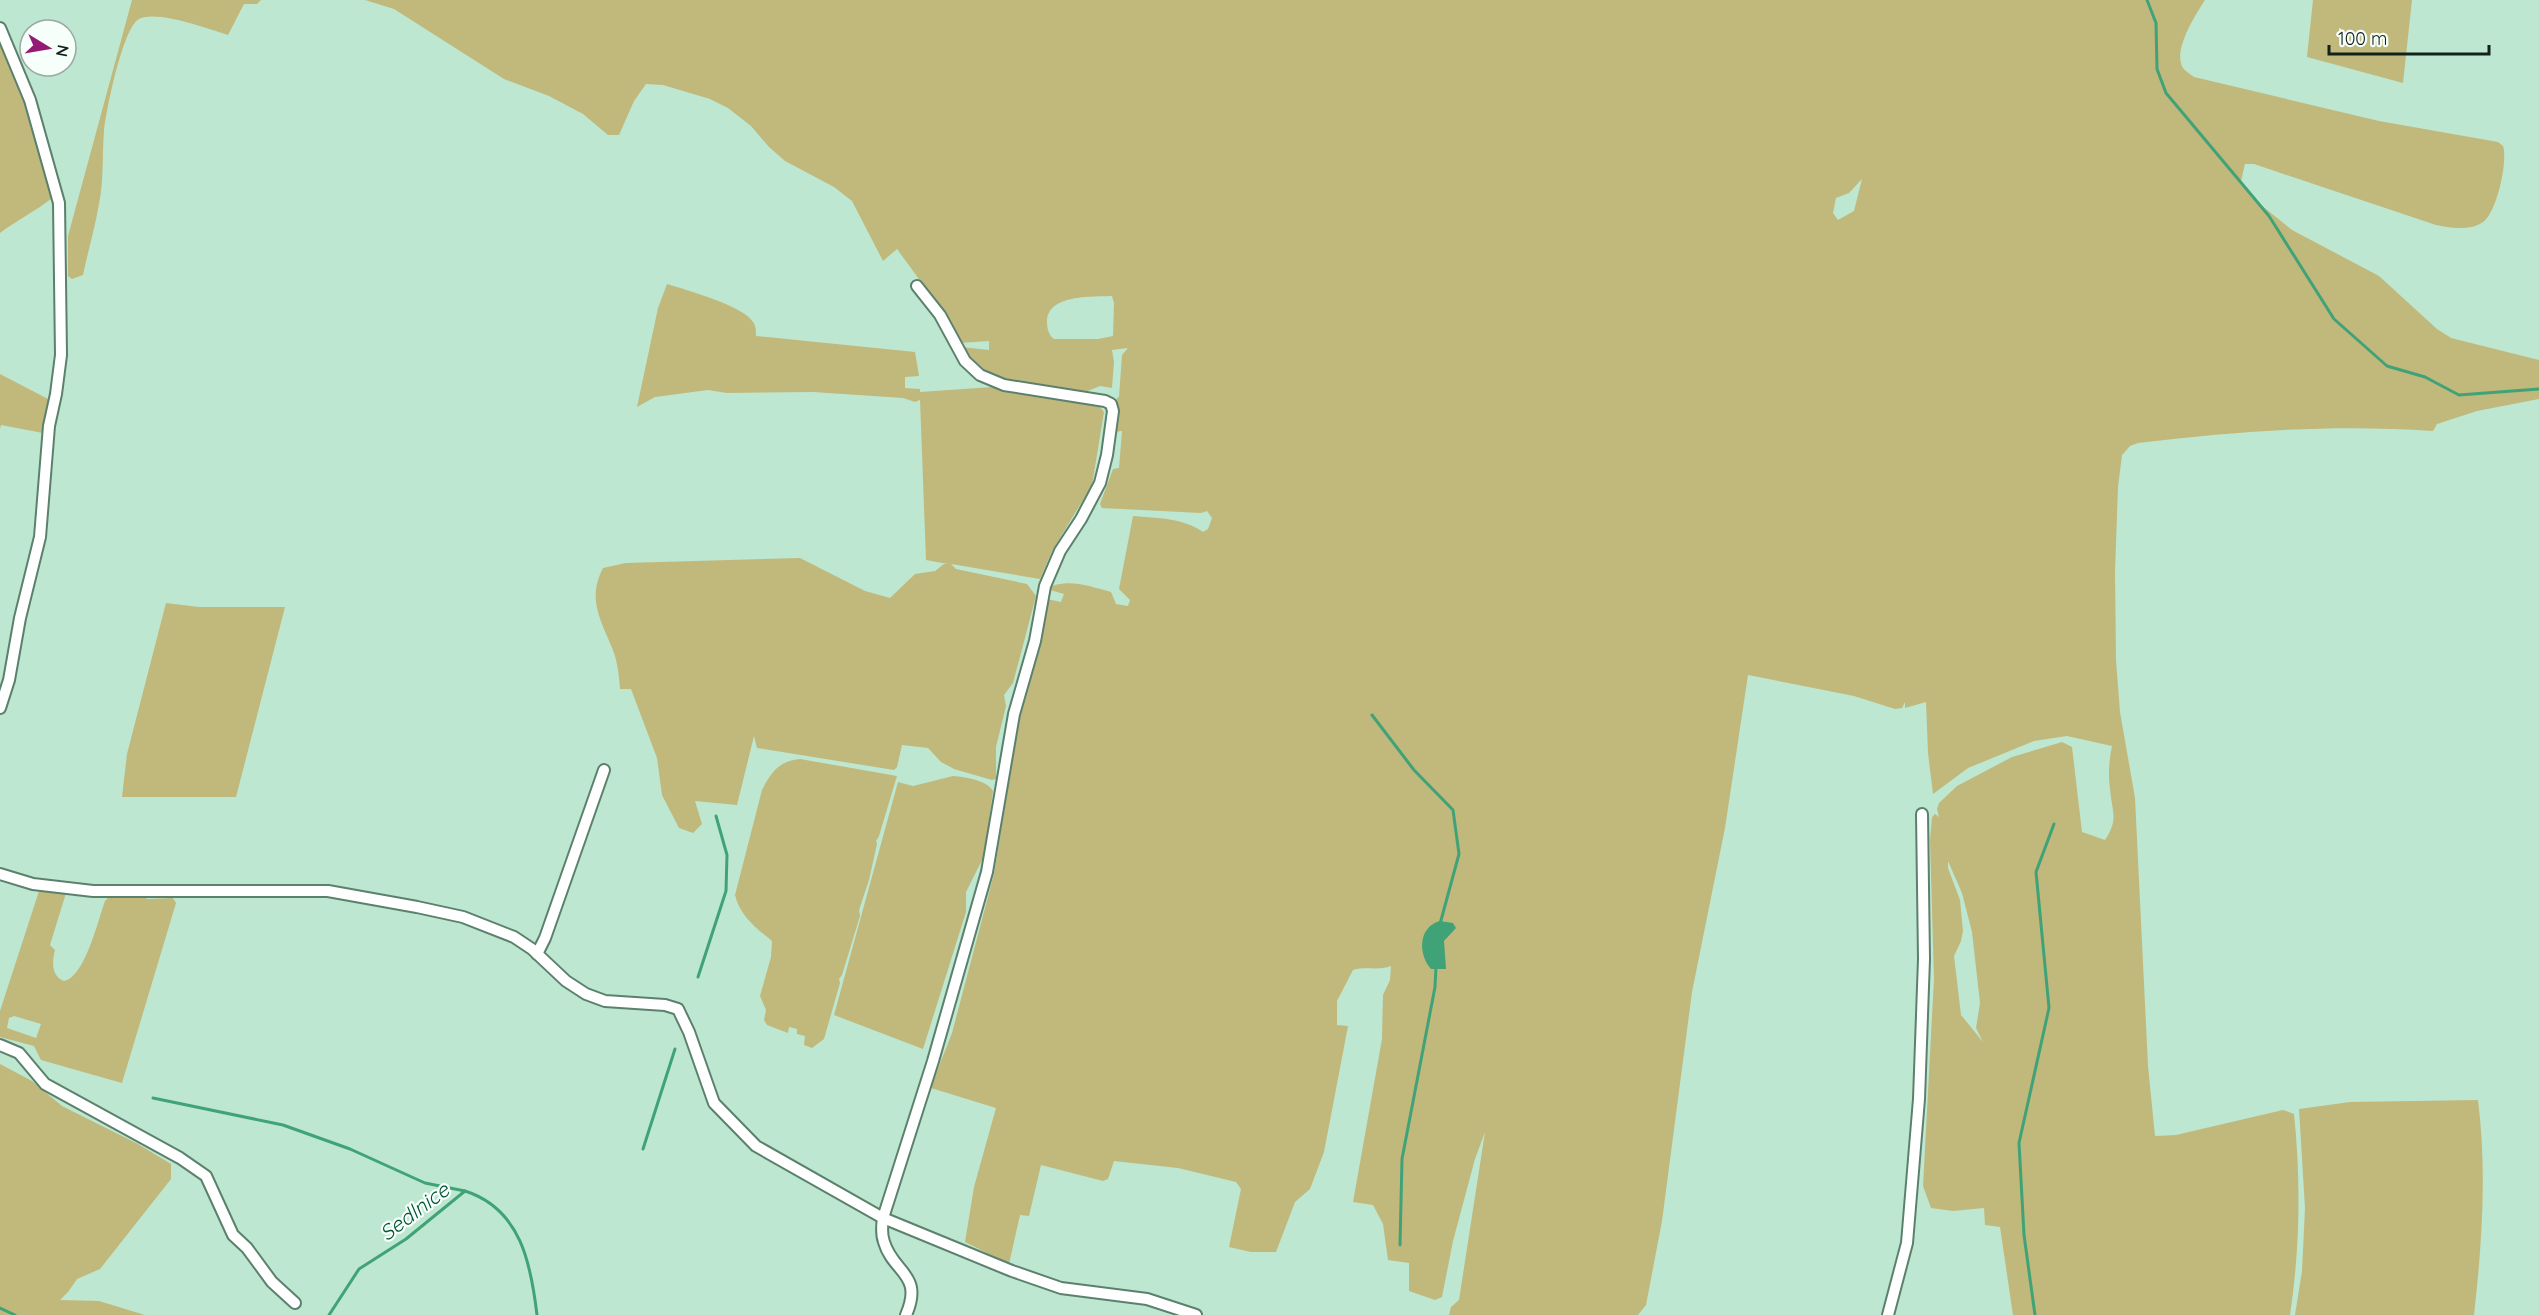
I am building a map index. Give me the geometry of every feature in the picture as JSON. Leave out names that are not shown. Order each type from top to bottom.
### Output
[{"type":"street","points":[[0,28],[30,100],[59,203],[61,355],[56,394],[48,426],[40,537],[20,618],[9,680],[0,708]]},
{"type":"street","points":[[906,1315],[912,1297],[911,1285],[884,1242],[884,1218],[933,1061],[987,872],[1012,723],[1035,641],[1045,586],[1060,551],[1082,519],[1100,483],[1107,455],[1113,411],[1111,405],[1105,400],[1004,385],[980,375],[965,361],[940,315],[917,286]]},
{"type":"street","points":[[537,954],[545,938],[604,770]]},
{"type":"street","points":[[1888,1315],[1907,1243],[1919,1099],[1924,958],[1922,814]]},
{"type":"street","points":[[0,874],[33,884],[93,891],[328,891],[463,917],[514,937],[537,954],[566,981],[586,994],[605,1001],[665,1005],[678,1009],[686,1023],[714,1102],[756,1146],[884,1218],[1012,1271],[1061,1288],[1147,1299],[1196,1315]]},
{"type":"street","points":[[0,1045],[19,1053],[45,1084],[180,1158],[206,1176],[233,1235],[247,1248],[272,1282],[290,1301],[295,1303]]},
{"type":"shaded area","points":[[132,0],[261,0],[257,4],[244,4],[228,35],[183,21],[158,17],[139,19],[133,25],[121,53],[108,106],[104,131],[101,195],[96,222],[83,275],[72,279],[68,276],[68,236]]},
{"type":"shaded area","points":[[365,0],[2205,0],[2186,33],[2181,52],[2180,61],[2183,68],[2194,77],[2379,121],[2498,142],[2503,146],[2504,163],[2497,198],[2483,222],[2466,228],[2436,225],[2254,164],[2245,164],[2241,181],[2251,197],[2292,230],[2379,276],[2437,329],[2451,338],[2539,360],[2539,399],[2477,411],[2437,424],[2433,431],[2359,428],[2249,432],[2138,443],[2130,446],[2122,455],[2118,487],[2115,572],[2116,660],[2120,712],[2135,798],[2148,1066],[2155,1136],[2176,1135],[2283,1110],[2294,1114],[2298,1164],[2298,1214],[2296,1265],[2290,1315],[2013,1315],[2000,1227],[1985,1225],[1984,1208],[1953,1211],[1931,1208],[1923,1186],[1934,979],[1930,840],[1932,817],[1935,814],[1939,817],[1937,809],[1939,803],[1957,786],[2012,757],[2062,742],[2072,747],[2082,832],[2105,840],[2113,821],[2109,778],[2112,746],[2067,736],[2034,741],[1968,768],[1933,794],[1928,753],[1926,702],[1905,708],[1905,702],[1902,708],[1895,709],[1854,696],[1748,675],[1725,828],[1692,992],[1662,1221],[1646,1305],[1638,1315],[1449,1315],[1451,1307],[1459,1300],[1485,1132],[1475,1159],[1453,1241],[1442,1297],[1435,1300],[1409,1291],[1409,1263],[1388,1260],[1383,1224],[1373,1205],[1353,1202],[1382,1039],[1383,995],[1390,980],[1391,966],[1353,970],[1337,1001],[1337,1025],[1348,1026],[1324,1152],[1310,1189],[1295,1202],[1276,1252],[1251,1252],[1229,1247],[1241,1189],[1236,1182],[1178,1168],[1114,1161],[1108,1179],[1103,1181],[1041,1165],[1029,1216],[1020,1215],[1009,1264],[965,1242],[974,1187],[996,1108],[931,1088],[952,1033],[994,874],[1006,800],[1013,732],[1047,599],[1061,602],[1064,594],[1050,590],[1052,586],[1059,584],[1082,584],[1111,592],[1116,604],[1128,606],[1130,600],[1119,589],[1133,516],[1179,521],[1203,532],[1208,529],[1212,518],[1207,511],[1201,513],[1102,508],[1100,504],[1113,469],[1119,468],[1122,431],[1114,432],[1122,355],[1128,348],[1112,350],[1114,362],[1112,388],[1100,386],[1083,393],[1003,383],[974,367],[961,347],[989,350],[989,341],[959,343],[943,312],[897,249],[883,261],[852,201],[834,187],[785,161],[751,126],[728,108],[710,99],[663,85],[646,84],[634,101],[619,135],[608,135],[583,114],[549,96],[504,79],[394,9]],"holes":[[[1862,179],[1854,211],[1838,220],[1833,213],[1836,198],[1849,193]],[[1112,296],[1114,303],[1113,336],[1098,339],[1054,339],[1048,329],[1049,313],[1054,306],[1062,302],[1083,297]],[[1948,861],[1962,893],[1972,932],[1980,1003],[1976,1028],[1983,1042],[1961,1015],[1954,956],[1963,931],[1960,900],[1948,868]]]},
{"type":"shaded area","points":[[2313,0],[2412,0],[2403,83],[2307,57]]},
{"type":"shaded area","points":[[0,40],[22,91],[52,190],[52,198],[0,233]]},
{"type":"shaded area","points":[[667,284],[714,299],[738,310],[753,322],[756,336],[915,352],[919,376],[905,377],[905,388],[920,389],[920,392],[993,387],[1100,407],[1104,412],[1092,485],[1052,551],[1040,579],[951,564],[956,569],[1027,584],[1036,596],[1013,683],[1004,695],[1006,706],[996,747],[996,779],[992,780],[954,769],[941,762],[928,748],[902,745],[897,767],[894,770],[757,748],[754,736],[737,805],[695,801],[702,824],[693,833],[679,828],[662,795],[657,758],[631,689],[620,689],[614,654],[597,607],[596,588],[603,568],[626,563],[800,558],[865,591],[890,598],[915,574],[935,571],[944,564],[948,564],[926,560],[920,400],[915,402],[903,398],[813,392],[727,393],[708,390],[655,397],[637,407],[658,308]]},
{"type":"shaded area","points":[[0,374],[48,399],[43,433],[1,425],[0,429]]},
{"type":"shaded area","points":[[166,603],[199,607],[285,607],[236,797],[122,797],[127,754]]},
{"type":"shaded area","points":[[800,759],[897,776],[876,841],[869,880],[859,910],[860,916],[839,979],[840,983],[824,1039],[812,1048],[804,1045],[805,1036],[797,1034],[797,1029],[789,1027],[788,1033],[767,1025],[764,1020],[766,1010],[760,996],[771,957],[772,941],[745,915],[735,895],[762,790],[776,768],[786,762]]},
{"type":"shaded area","points":[[953,776],[981,782],[993,791],[984,856],[966,892],[966,912],[923,1049],[834,1015],[898,782],[913,786]]},
{"type":"shaded area","points":[[39,891],[66,893],[50,945],[55,950],[53,964],[55,972],[64,981],[72,977],[84,959],[105,901],[109,897],[173,898],[176,903],[122,1083],[41,1060],[34,1046],[0,1037],[0,1011]],"holes":[[[14,1016],[41,1024],[36,1038],[7,1028],[9,1018]]]},
{"type":"shaded area","points":[[1440,921],[1453,923],[1456,928],[1444,941],[1446,969],[1431,969],[1424,956],[1422,942],[1427,929]]},
{"type":"shaded area","points":[[0,1064],[32,1081],[62,1106],[138,1144],[171,1164],[171,1179],[100,1269],[77,1279],[60,1300],[99,1301],[145,1315],[0,1315]]},
{"type":"shaded area","points":[[2478,1100],[2483,1181],[2474,1315],[2295,1315],[2302,1271],[2305,1208],[2299,1109],[2350,1102]]},
{"type":"waterway","points":[[2147,0],[2156,23],[2157,69],[2166,93],[2269,216],[2334,319],[2387,366],[2425,377],[2459,395],[2539,389]]},
{"type":"waterway","points":[[1372,715],[1414,770],[1453,810],[1459,854],[1440,924]]},
{"type":"waterway","points":[[698,977],[726,891],[727,855],[716,816]]},
{"type":"waterway","points":[[2035,1315],[2024,1235],[2019,1143],[2049,1008],[2036,872],[2054,824]]},
{"type":"waterway","points":[[1400,1245],[1402,1159],[1435,987],[1436,966]]},
{"type":"waterway","points":[[643,1149],[675,1049]]},
{"type":"waterway","points":[[153,1098],[283,1125],[350,1149],[425,1183],[465,1191]]},
{"type":"waterway","name":"Sedlnice","points":[[329,1315],[359,1269],[406,1239],[465,1191],[484,1199],[511,1225],[526,1258],[537,1315]]},
{"type":"waterway","name":"Sedlnice","points":[[0,1308],[15,1315]]}]
